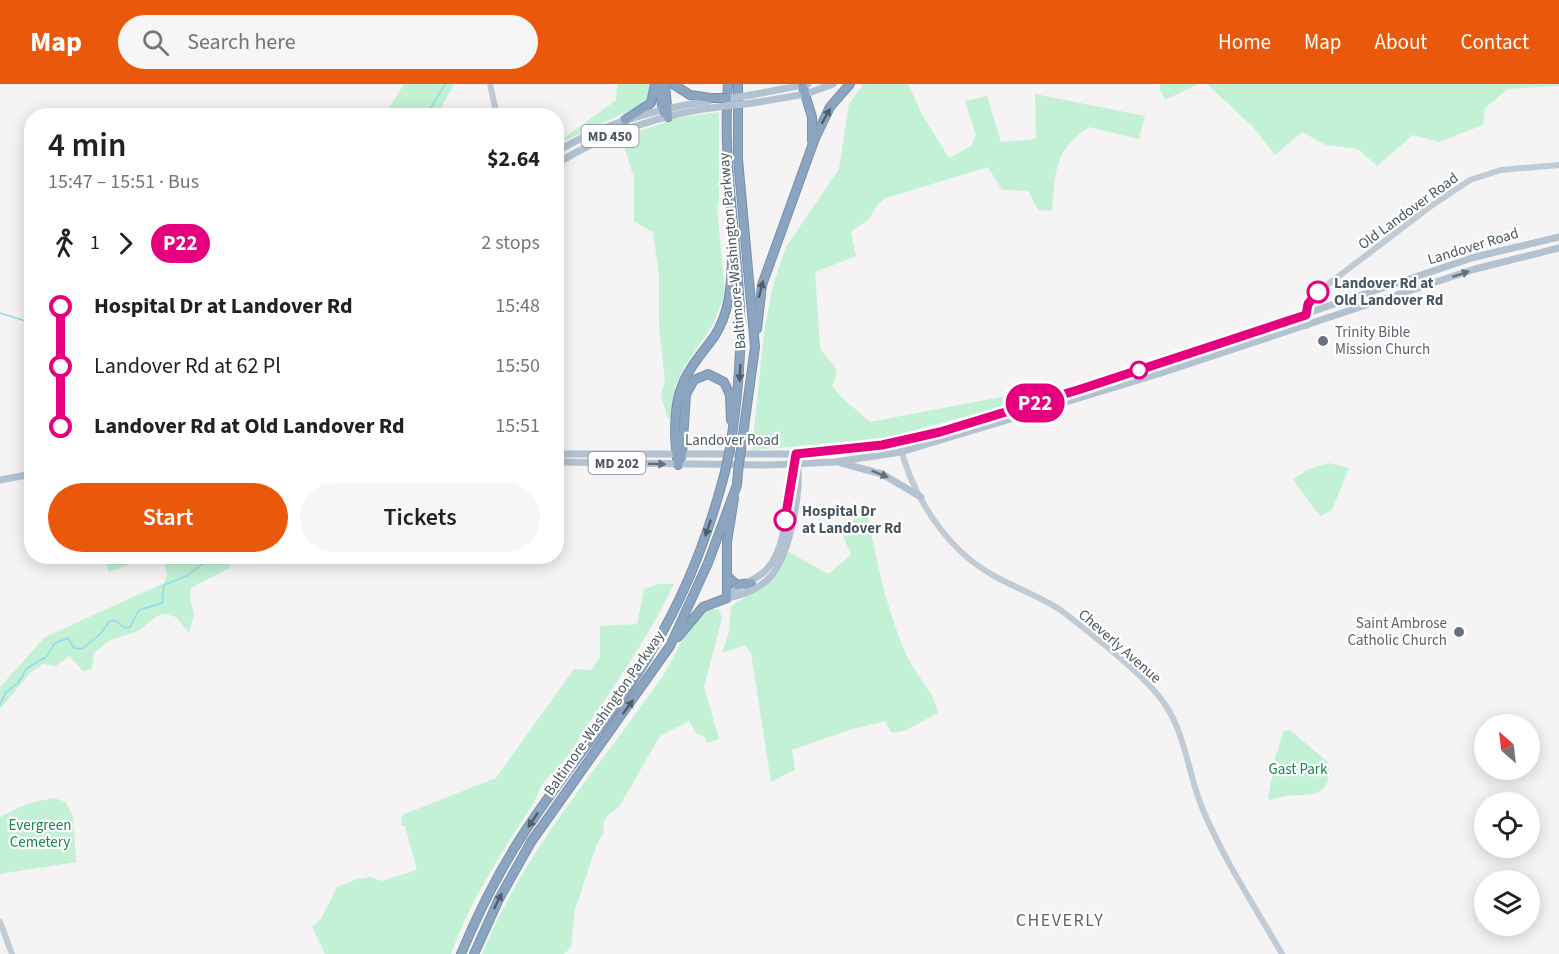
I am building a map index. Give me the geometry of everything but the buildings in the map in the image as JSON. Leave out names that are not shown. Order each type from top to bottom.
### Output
[{"type":"highway","points":[[656,84],[667,112]]},
{"type":"highway","points":[[625,120],[651,103],[656,84]]},
{"type":"highway","points":[[665,84],[667,112]]},
{"type":"highway","points":[[673,84],[690,95],[709,102],[726,98]]},
{"type":"highway","points":[[724,84],[726,113]]},
{"type":"highway","name":"Baltimore-Washington Parkway","points":[[461,954],[488,894],[522,836],[629,685],[663,631],[698,558],[724,472],[739,382],[741,344],[727,169],[728,84]]},
{"type":"highway","name":"Baltimore-Washington Parkway","points":[[474,954],[498,899],[531,842],[670,646],[708,563],[736,485],[755,347],[738,159],[738,84]]},
{"type":"highway","points":[[755,347],[762,285],[825,115],[850,84]]},
{"type":"highway","points":[[805,87],[812,117],[811,154]]},
{"type":"highway","points":[[679,454],[678,401],[682,384],[714,336],[727,308],[732,278],[732,231]]},
{"type":"highway","points":[[678,465],[686,394],[691,383],[701,376],[718,377],[729,390],[730,445]]},
{"type":"highway","points":[[670,646],[703,607],[726,598],[727,542],[736,485]]},
{"type":"highway","points":[[727,576],[737,585],[751,583]]},
{"type":"main road","points":[[818,90],[826,84]]},
{"type":"main road","name":"MD 450","points":[[564,148],[590,133],[625,120],[709,102],[752,99],[805,87],[818,90],[833,84]]},
{"type":"main road","name":"MD 450","points":[[726,98],[752,99]]},
{"type":"main road","name":"MD 450","points":[[564,160],[600,140],[667,112]]},
{"type":"main road","name":"Landover Road","points":[[564,454],[796,454],[899,442],[1081,389],[1475,257],[1559,237]]},
{"type":"main road","name":"Landover Road","points":[[564,462],[770,465],[836,462],[901,452],[1006,422],[1475,269],[1559,248]]},
{"type":"main road","points":[[726,598],[761,585],[780,563],[794,513],[796,454]]},
{"type":"main road","points":[[836,462],[882,474],[921,497]]},
{"type":"main road","points":[[726,598],[732,591],[751,583],[766,570],[776,553],[784,525],[795,464]]},
{"type":"main road","points":[[770,465],[783,471],[790,485]]},
{"type":"main road","points":[[0,480],[24,476]]},
{"type":"street","points":[[490,84],[494,108]]},
{"type":"street","name":"Old Landover Road","points":[[1306,326],[1308,304],[1319,291],[1457,188],[1480,176],[1501,170],[1559,165]]},
{"type":"street","name":"Cheverly Avenue","points":[[899,442],[909,477],[951,543],[963,555],[994,577],[1056,607],[1139,676],[1160,697],[1177,729],[1197,796],[1216,838],[1282,954]]},
{"type":"street","points":[[0,922],[12,954]]},
{"type":"green space","points":[[404,84],[454,84],[441,108],[389,108]]},
{"type":"green space","points":[[617,84],[651,84],[646,103],[566,140],[564,138],[616,100]]},
{"type":"green space","points":[[863,84],[908,84],[923,116],[949,158],[971,146],[976,135],[965,101],[987,96],[1001,142],[1036,139],[1035,94],[1145,116],[1139,139],[1089,127],[1077,136],[1058,163],[1052,211],[1038,210],[1028,191],[1002,190],[988,167],[886,198],[877,205],[869,219],[851,232],[856,256],[815,272],[820,347],[834,365],[837,373],[832,385],[840,396],[870,422],[1006,396],[1009,405],[882,439],[752,450],[764,332],[773,285],[786,247],[839,169],[849,104]]},
{"type":"green space","points":[[1162,84],[1198,84],[1165,100],[1159,87]]},
{"type":"green space","points":[[1207,84],[1559,84],[1559,86],[1508,89],[1485,108],[1483,125],[1439,142],[1413,135],[1377,166],[1358,149],[1326,145],[1302,132],[1275,155],[1254,128]]},
{"type":"green space","points":[[719,112],[719,200],[717,207],[725,292],[714,323],[684,367],[675,386],[672,419],[668,419],[661,395],[665,381],[659,326],[659,275],[653,232],[634,222],[634,178],[624,146],[625,136],[678,118]]},
{"type":"green space","points":[[1328,463],[1349,468],[1332,510],[1320,516],[1293,480],[1307,470]]},
{"type":"green space","points":[[868,516],[888,605],[900,639],[907,656],[933,698],[938,713],[904,731],[891,733],[885,721],[849,730],[792,750],[795,770],[771,782],[751,653],[745,645],[722,653],[729,632],[731,606],[770,582],[781,568],[787,551],[828,574],[851,555],[838,524]]},
{"type":"green space","points":[[107,564],[131,564],[109,572]]},
{"type":"green space","points":[[165,564],[231,564],[229,568],[191,588],[190,598],[194,614],[189,633],[176,617],[165,614],[157,616],[138,631],[110,640],[94,653],[92,669],[83,671],[69,656],[56,666],[43,664],[30,673],[0,709],[0,687],[45,637],[164,583],[167,576]]},
{"type":"green space","points":[[658,584],[674,584],[663,607],[624,671],[569,754],[542,785],[532,806],[477,896],[451,954],[325,954],[312,927],[321,919],[337,887],[357,879],[370,877],[382,881],[417,870],[405,826],[401,825],[402,815],[496,778],[574,669],[591,670],[600,657],[600,626],[637,624],[644,589]]},
{"type":"green space","points":[[712,608],[719,610],[722,618],[704,687],[719,739],[707,743],[704,736],[696,733],[689,721],[660,736],[619,807],[608,815],[603,823],[604,832],[596,846],[575,910],[571,947],[564,954],[482,954],[499,916],[540,846],[660,680],[689,629],[696,620]]},
{"type":"green space","name":"Gast Park","points":[[1290,730],[1329,763],[1329,777],[1320,791],[1271,800],[1268,798],[1276,754],[1284,731]]},
{"type":"green space","name":"Evergreen Cemetery","points":[[54,798],[66,802],[73,817],[76,862],[0,874],[0,817],[29,803]]},
{"type":"waterway","points":[[431,108],[445,84]]},
{"type":"waterway","points":[[0,313],[24,320]]},
{"type":"waterway","points":[[0,705],[6,692],[18,683],[27,668],[46,657],[55,643],[68,638],[74,648],[82,649],[100,634],[110,621],[114,620],[125,628],[130,627],[139,610],[162,603],[164,585],[187,576],[202,564]]},
{"type":"bus line","name":"P22","points":[[785,520],[796,454],[899,442],[968,424],[1081,389],[1306,315],[1308,304],[1318,292]]},
{"type":"place","name":"Landover Rd at Old Landover Rd","points":[[1318,292]]},
{"type":"place","name":"Trinity Bible Mission Church","points":[[1323,341]]},
{"type":"place","name":"Hospital Dr at Landover Rd","points":[[785,520]]},
{"type":"place","name":"Saint Ambrose Catholic Church","points":[[1459,632]]},
{"type":"district","name":"CHEVERLY","points":[[1060,920]]}]
